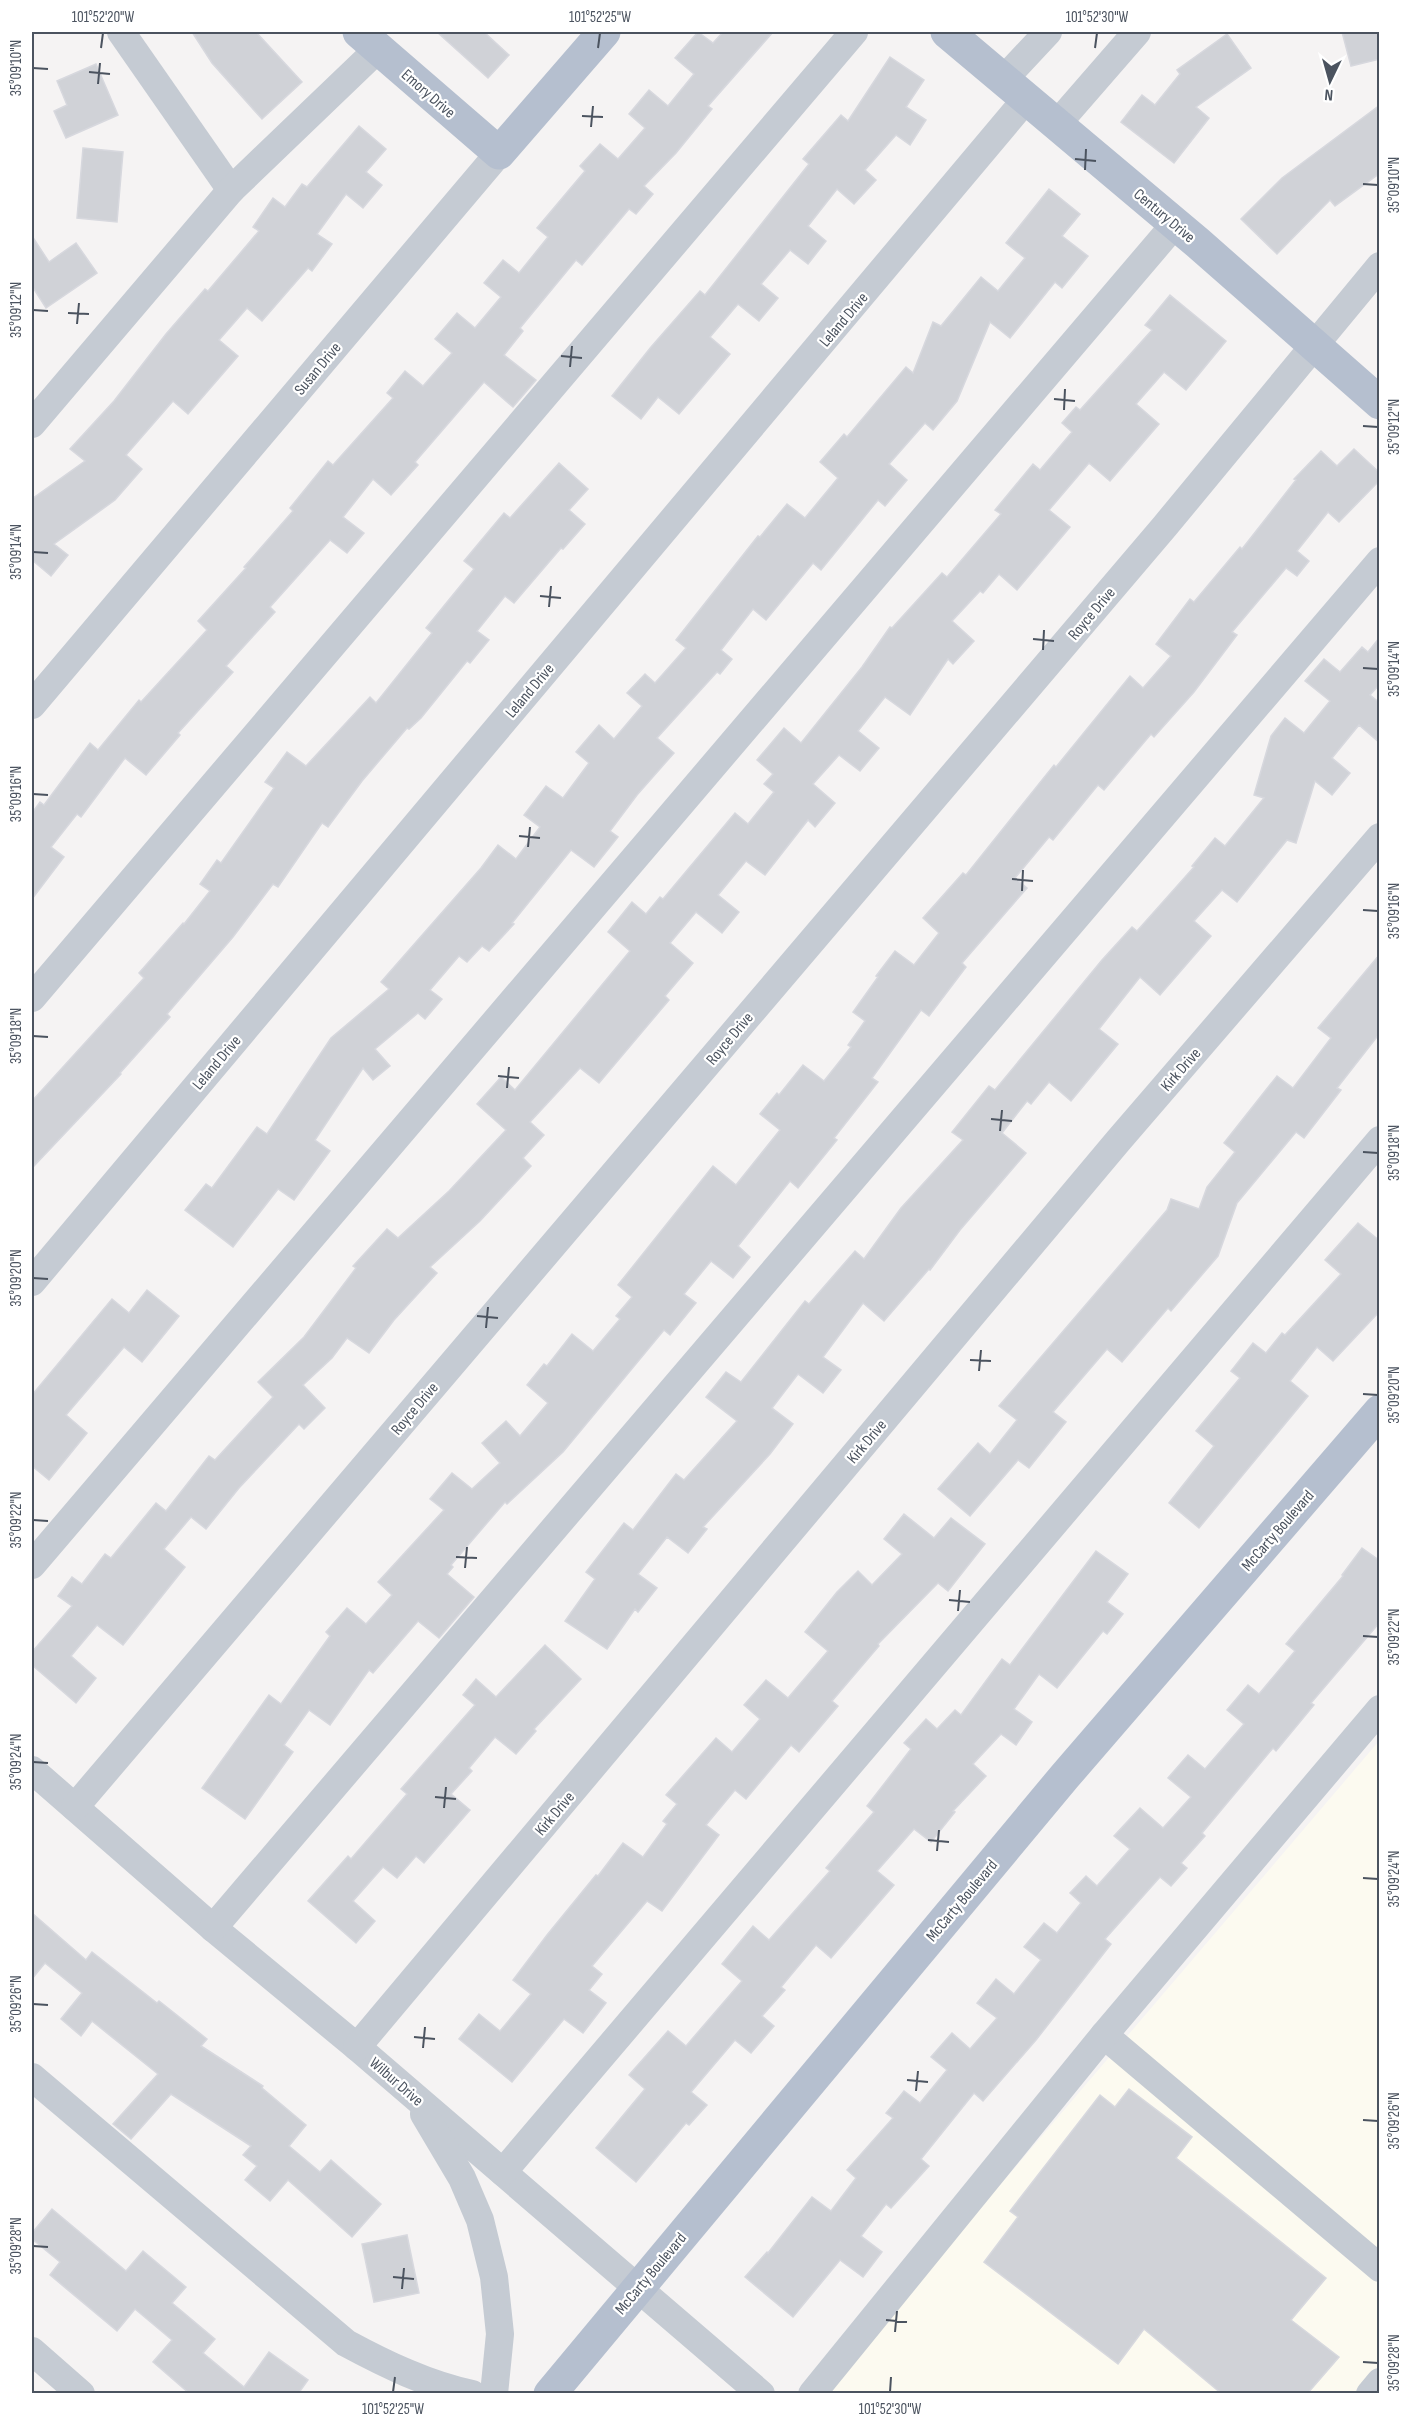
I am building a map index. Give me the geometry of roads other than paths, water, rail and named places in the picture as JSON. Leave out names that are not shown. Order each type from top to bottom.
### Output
[{"type":"main road","name":"Susan Drive","points":[[499,153],[604,32]]},
{"type":"main road","name":"Century Drive","points":[[947,32],[1175,224],[1380,403]]},
{"type":"main road","name":"Emory Drive","points":[[369,40],[499,153]]},
{"type":"main road","name":"McCarty Boulevard","points":[[550,2394],[1065,1776],[1380,1411]]},
{"type":"street","points":[[121,32],[231,190]]},
{"type":"street","points":[[32,999],[854,32]]},
{"type":"street","name":"Leland Drive","points":[[32,1282],[1016,89],[1048,32]]},
{"type":"street","points":[[1057,124],[1137,32]]},
{"type":"street","points":[[37,408],[231,190],[369,40]]},
{"type":"street","name":"Susan Drive","points":[[32,705],[499,153]]},
{"type":"street","points":[[32,1565],[1175,224]]},
{"type":"street","name":"Royce Drive","points":[[75,1807],[1158,535],[1380,266]]},
{"type":"street","points":[[213,1928],[1380,561]]},
{"type":"street","name":"Kirk Drive","points":[[357,2047],[1118,1141],[1380,837]]},
{"type":"street","points":[[503,2172],[1380,1140]]},
{"type":"street","points":[[812,2394],[1104,2034],[1380,1709]]},
{"type":"street","name":"Wilbur Drive","points":[[32,1770],[213,1928],[357,2047],[761,2394]]},
{"type":"street","points":[[1104,2034],[1380,2268]]},
{"type":"street","points":[[32,2078],[346,2343],[389,2366],[472,2394]]},
{"type":"street","points":[[412,2095],[462,2178],[480,2220],[494,2277],[500,2334],[494,2394]]},
{"type":"street","points":[[32,2351],[81,2394]]},
{"type":"street","points":[[1370,2394],[1380,2382]]}]
